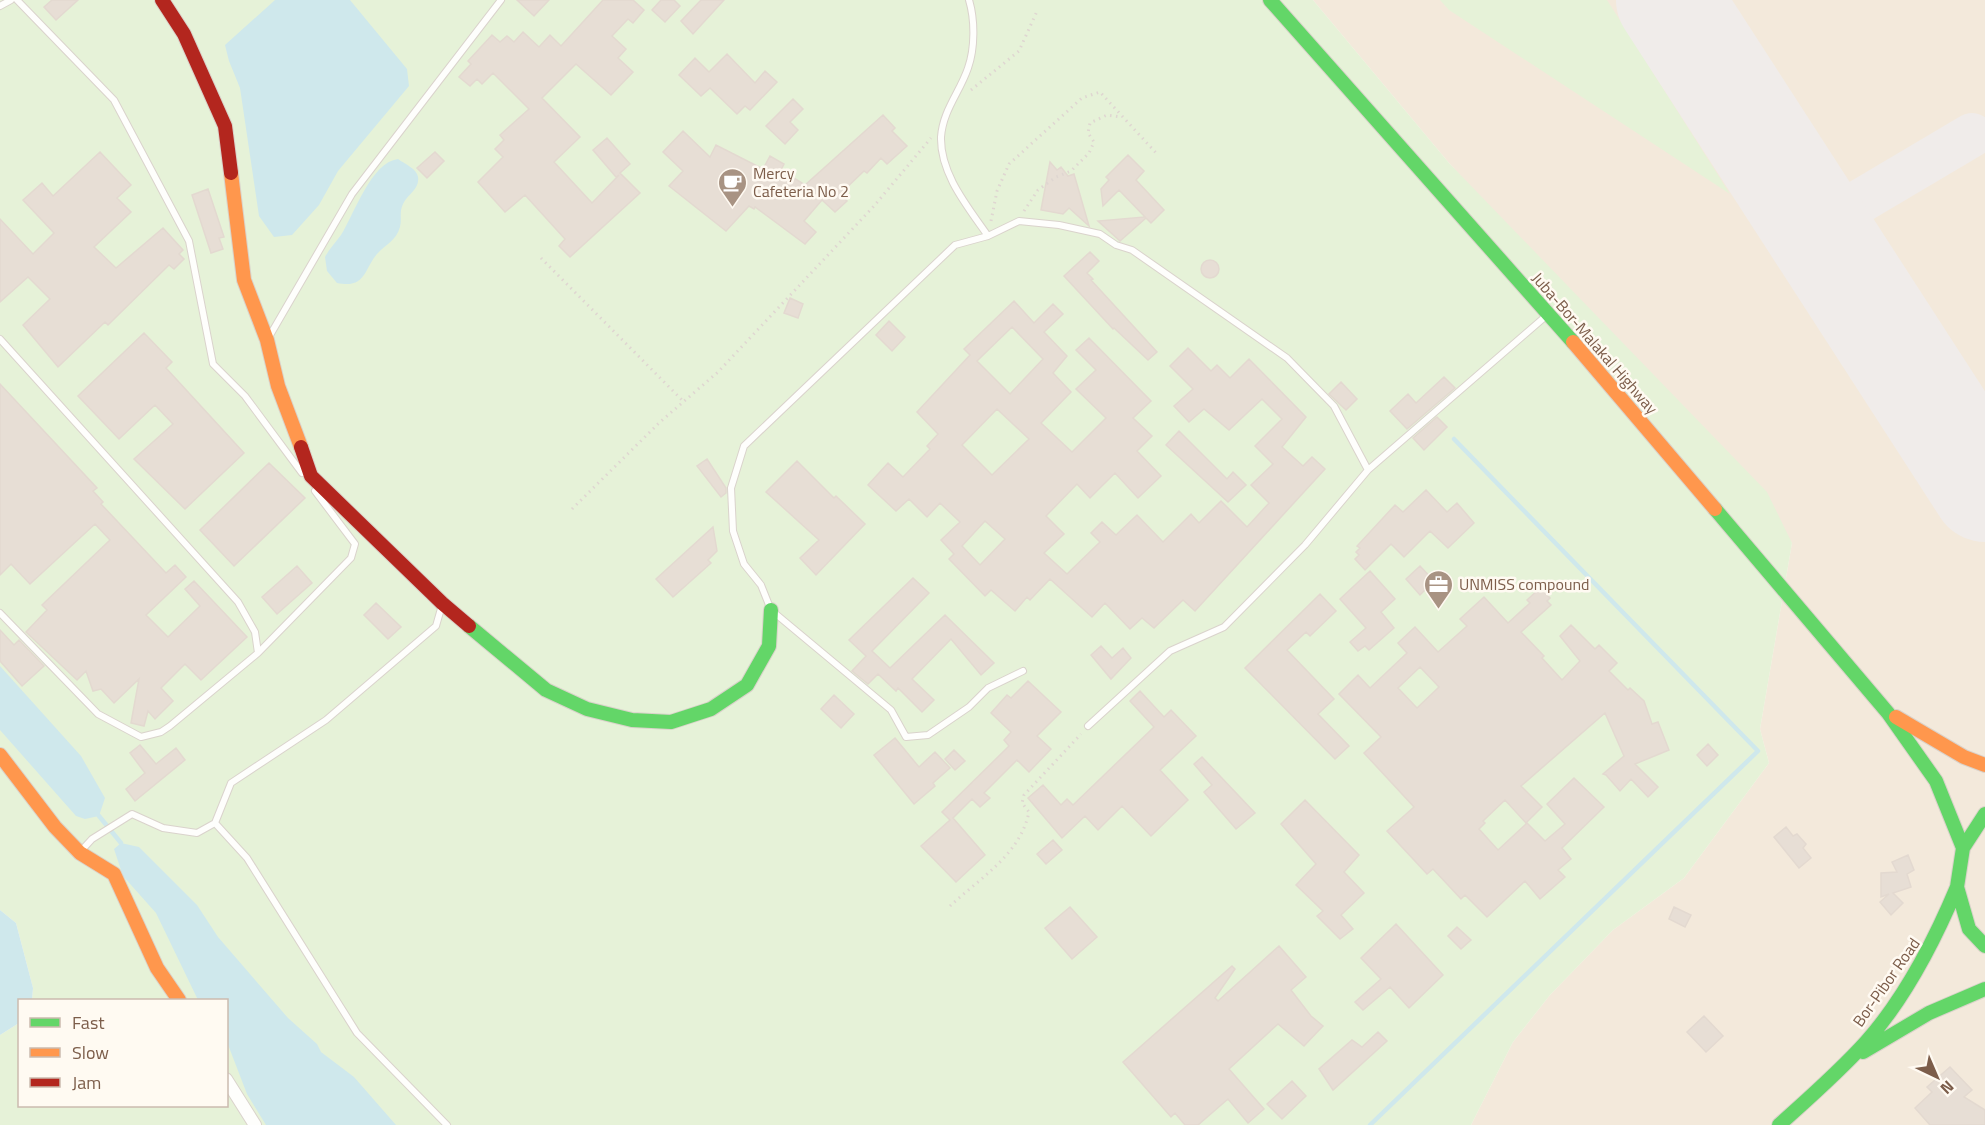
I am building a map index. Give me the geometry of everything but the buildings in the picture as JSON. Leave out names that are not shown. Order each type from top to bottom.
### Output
[{"type":"street","points":[[162,0],[184,34],[225,126],[244,280],[267,340],[278,386],[311,476],[442,603],[546,690],[587,709],[632,720],[672,722],[711,709],[747,685],[769,646],[771,610]]},
{"type":"street","name":"Juba-Bor-Malakal Highway","points":[[1270,0],[1548,313],[1888,713],[1936,781],[1963,848]]},
{"type":"street","name":"Juba-Bor-Malakal Highway","points":[[1888,713],[1964,757],[1985,765]]},
{"type":"street","points":[[0,755],[55,827],[80,853],[114,874],[157,968],[178,999]]},
{"type":"street","points":[[1985,814],[1963,848],[1957,887],[1969,929],[1985,946]]},
{"type":"street","name":"Bor-Pibor Road","points":[[1779,1125],[1851,1059],[1907,986],[1938,936],[1957,887]]},
{"type":"street","name":"Bor-Pibor Road","points":[[1851,1059],[1929,1013],[1985,989]]},
{"type":"street","points":[[228,1082],[255,1125]]},
{"type":"lane","points":[[0,6],[11,0]]},
{"type":"lane","points":[[0,613],[98,714],[141,736],[161,732],[170,726],[258,653],[351,558],[355,544],[245,396],[213,364],[189,241],[114,100],[17,0]]},
{"type":"lane","points":[[267,340],[352,194],[501,0]]},
{"type":"lane","points":[[969,0],[974,19],[969,67],[947,110],[941,136],[948,172],[960,196],[988,236]]},
{"type":"lane","points":[[1023,670],[988,688],[969,707],[928,735],[906,737],[891,710],[771,610],[761,585],[744,564],[733,531],[731,488],[744,446],[955,245],[988,236],[1018,220],[1100,234],[1132,250],[1287,358],[1334,406],[1368,470]]},
{"type":"lane","points":[[1088,726],[1170,651],[1224,627],[1305,545],[1368,470],[1548,313]]},
{"type":"lane","points":[[0,339],[238,602],[255,632],[258,653]]},
{"type":"lane","points":[[80,853],[93,838],[132,814],[163,828],[197,833],[215,823],[231,783],[326,720],[436,627],[442,603]]},
{"type":"lane","points":[[215,823],[247,858],[357,1033],[447,1125]]},
{"type":"path","points":[[572,509],[684,401],[726,364],[874,206],[925,147],[947,110],[1019,51],[1038,9]]},
{"type":"path","points":[[988,236],[997,191],[1009,164],[1082,98],[1100,92],[1157,154]]},
{"type":"path","points":[[1018,220],[1038,190],[1056,177],[1071,171],[1089,153],[1094,142],[1088,133],[1090,123],[1107,115],[1123,117]]},
{"type":"path","points":[[541,258],[684,401]]},
{"type":"path","points":[[950,906],[1001,862],[1015,844],[1029,812],[1022,804],[1024,795],[1088,726]]},
{"type":"shaded area","points":[[1313,0],[1985,0],[1985,1125],[1471,1125],[1513,1042],[1550,995],[1613,930],[1684,878],[1769,763],[1760,729],[1792,543],[1449,163]]},
{"type":"green space","points":[[0,0],[1313,0],[1449,163],[1767,492],[1792,543],[1760,729],[1769,763],[1684,878],[1613,930],[1550,995],[1513,1042],[1471,1125],[0,1125],[0,1035],[18,1024],[18,1107],[228,1107],[228,999],[32,999],[33,988],[16,923],[0,910]]},
{"type":"green space","points":[[1440,0],[1607,0],[1730,194],[1449,10]]},
{"type":"water","points":[[275,0],[350,0],[407,69],[409,86],[338,171],[319,205],[292,235],[274,237],[259,216],[240,88],[225,45]]},
{"type":"water","points":[[398,159],[415,172],[418,181],[402,207],[398,232],[377,254],[359,280],[347,284],[337,283],[327,271],[325,257],[341,235],[372,179],[388,162]]},
{"type":"water","points":[[0,666],[81,756],[105,798],[99,816],[85,819],[76,816],[0,730]]},
{"type":"water","points":[[121,843],[139,847],[197,905],[218,937],[288,1018],[317,1044],[321,1052],[354,1077],[396,1125],[266,1125],[247,1094],[228,1045],[228,999],[198,999],[156,913],[123,876],[114,849]]},
{"type":"water","points":[[0,910],[16,923],[33,988],[32,999],[18,999],[18,1024],[0,1035]]},
{"type":"waterway","points":[[1370,1125],[1758,751],[1454,439]]},
{"type":"waterway","points":[[99,816],[121,843]]},
{"type":"taxiway","points":[[1815,228],[1972,135]]},
{"type":"runway","points":[[1669,0],[1985,489]]},
{"type":"traffic: fast","points":[[1270,0],[1573,342]]},
{"type":"traffic: fast","points":[[1715,509],[1888,713],[1936,781],[1963,848]]},
{"type":"traffic: fast","points":[[469,626],[546,690],[587,709],[632,720],[671,722],[711,709],[747,685],[769,646],[771,610]]},
{"type":"traffic: fast","points":[[1985,814],[1963,848],[1957,887],[1969,929],[1985,946]]},
{"type":"traffic: fast","points":[[1779,1125],[1845,1064],[1894,1007],[1918,968],[1957,887]]},
{"type":"traffic: fast","points":[[1863,1052],[1929,1013],[1985,989]]},
{"type":"traffic: slow","points":[[231,173],[244,280],[267,340],[278,386],[301,447]]},
{"type":"traffic: slow","points":[[1573,342],[1715,509]]},
{"type":"traffic: slow","points":[[1896,717],[1964,757],[1985,765]]},
{"type":"traffic: slow","points":[[0,755],[55,827],[80,853],[114,874],[157,968],[178,999]]},
{"type":"traffic: jam","points":[[162,0],[184,34],[225,126],[231,173]]},
{"type":"traffic: jam","points":[[301,447],[311,476],[442,603],[469,626]]},
{"type":"place","name":"Mercy Cafeteria No 2","points":[[732,208]]},
{"type":"place","name":"UNMISS compound","points":[[1438,610]]}]
